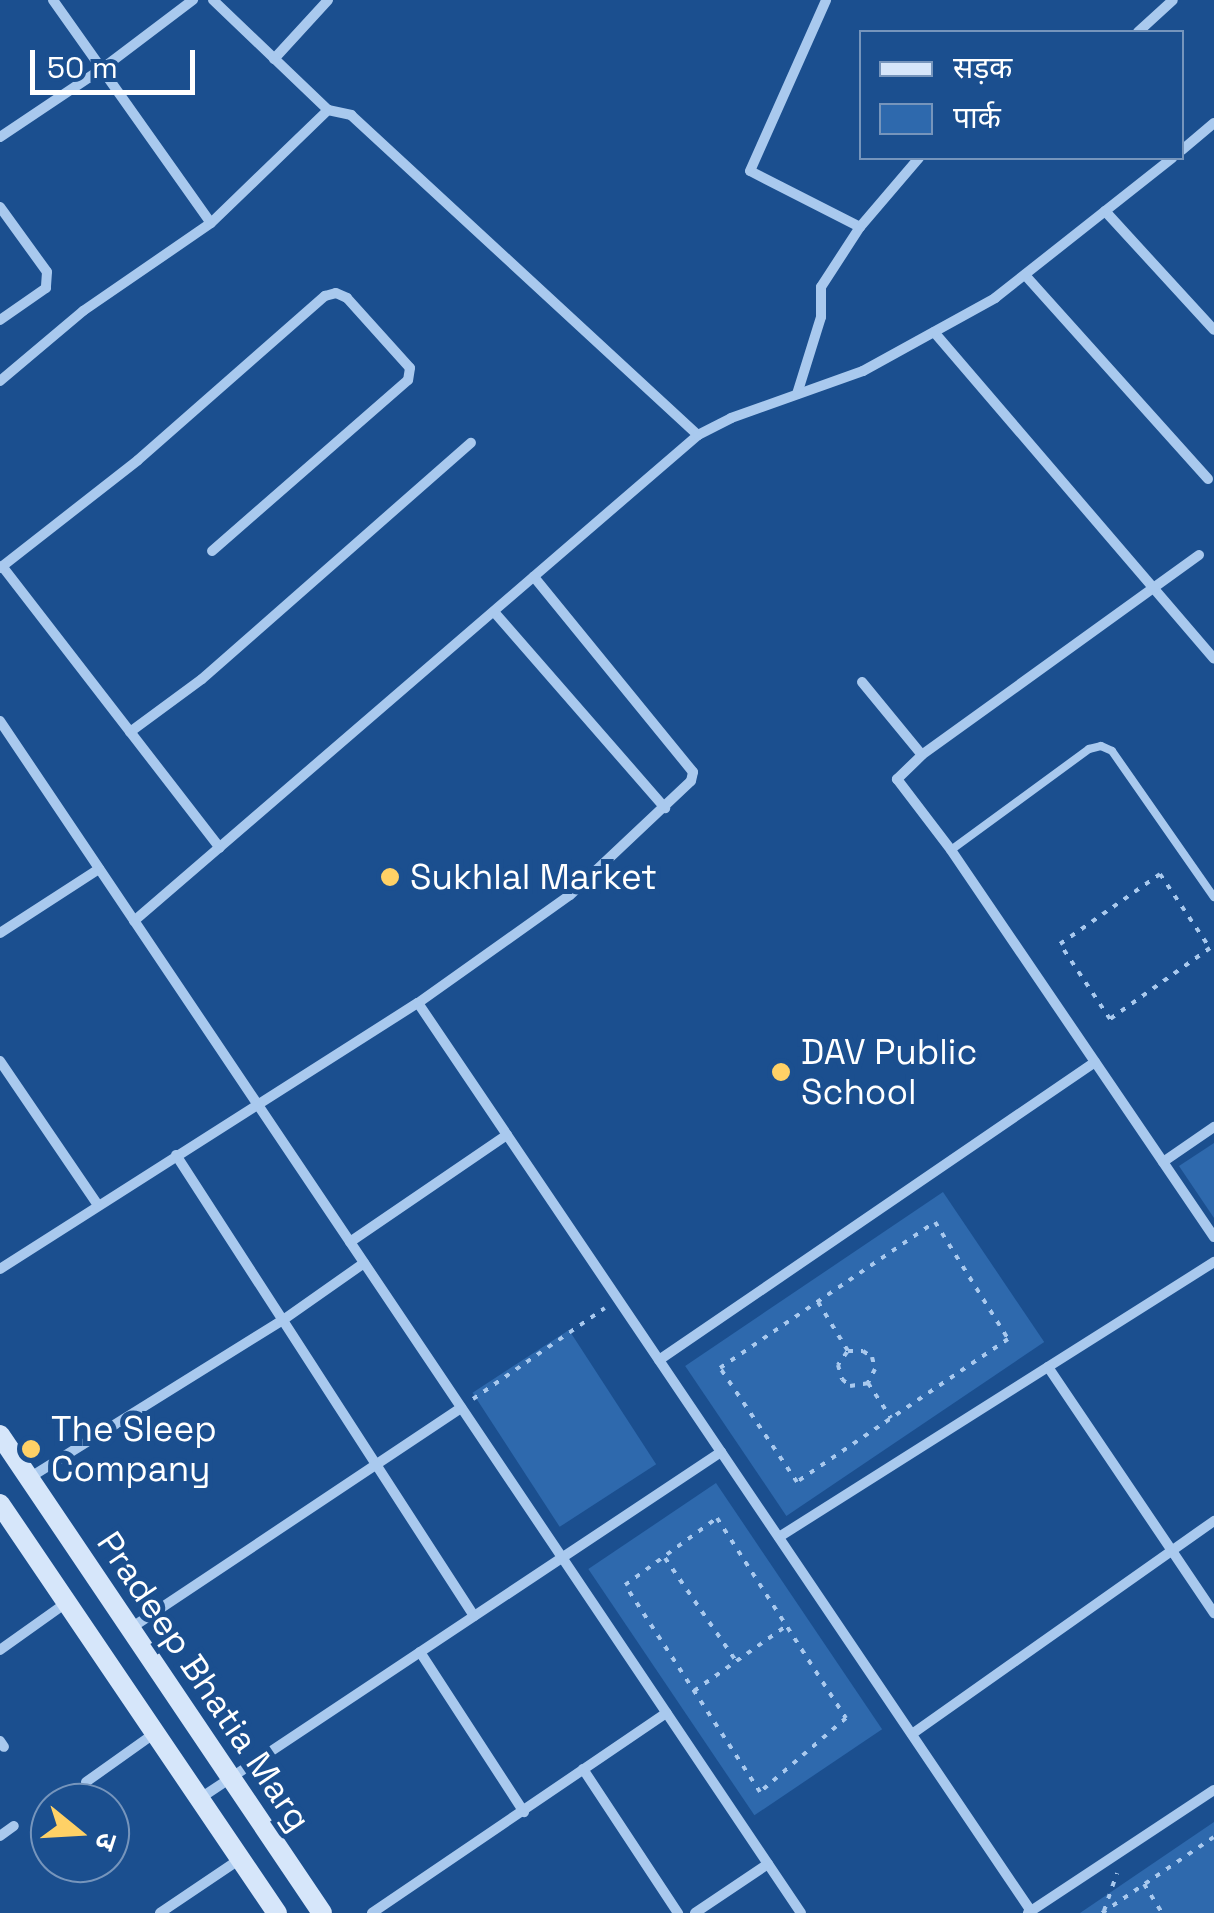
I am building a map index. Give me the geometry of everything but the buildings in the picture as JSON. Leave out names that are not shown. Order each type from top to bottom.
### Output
[{"type":"street","points":[[54,0],[210,224]]},
{"type":"street","points":[[0,137],[193,0]]},
{"type":"street","points":[[212,0],[328,110],[351,115],[698,435]]},
{"type":"street","points":[[274,58],[328,0]]},
{"type":"street","points":[[826,0],[750,171],[860,227]]},
{"type":"street","points":[[1140,30],[1173,0]]},
{"type":"street","points":[[0,381],[83,312],[210,224],[328,110]]},
{"type":"street","points":[[1184,148],[1214,123]]},
{"type":"street","points":[[797,394],[821,317],[821,287],[860,227],[917,160]]},
{"type":"street","points":[[134,921],[698,435],[730,418],[863,371],[995,298],[1169,160]]},
{"type":"street","points":[[0,208],[47,272],[46,288],[0,320]]},
{"type":"street","points":[[1105,211],[1214,330]]},
{"type":"street","points":[[1025,275],[1208,479]]},
{"type":"street","points":[[212,550],[408,380],[410,368],[346,298],[325,296],[138,460],[1,567],[220,848]]},
{"type":"street","points":[[934,332],[1214,659]]},
{"type":"street","points":[[130,732],[202,679],[471,443]]},
{"type":"street","points":[[1199,555],[922,755],[896,778],[950,850],[1214,1237]]},
{"type":"street","points":[[0,1269],[256,1102],[418,1003],[570,895],[691,782],[693,772],[534,577]]},
{"type":"street","points":[[494,612],[665,808]]},
{"type":"street","points":[[862,682],[922,755]]},
{"type":"street","points":[[0,721],[801,1913]]},
{"type":"street","points":[[0,933],[99,869]]},
{"type":"street","points":[[418,1003],[1029,1912],[1214,1790]]},
{"type":"street","points":[[659,1360],[1095,1062]]},
{"type":"street","points":[[2,1066],[98,1205]]},
{"type":"street","points":[[1163,1162],[1214,1127]]},
{"type":"street","points":[[350,1242],[507,1135]]},
{"type":"street","points":[[176,1155],[474,1616]]},
{"type":"street","points":[[779,1537],[1214,1262]]},
{"type":"street","points":[[29,1478],[282,1320],[364,1263]]},
{"type":"street","points":[[1048,1367],[1214,1614]]},
{"type":"street","points":[[130,1628],[461,1408]]},
{"type":"street","name":"Pradeep Bhatia Marg","points":[[0,1435],[322,1913]]},
{"type":"street","points":[[200,1798],[721,1452]]},
{"type":"street","name":"Pradeep Bhatia Marg","points":[[0,1504],[277,1913]]},
{"type":"street","points":[[912,1734],[1170,1548],[1214,1521]]},
{"type":"street","points":[[0,1650],[66,1602]]},
{"type":"street","points":[[420,1652],[524,1812]]},
{"type":"street","points":[[372,1913],[666,1713]]},
{"type":"street","points":[[86,1782],[155,1733]]},
{"type":"street","points":[[583,1769],[678,1913]]},
{"type":"street","points":[[0,1836],[14,1826]]},
{"type":"street","points":[[160,1913],[240,1859]]},
{"type":"street","points":[[695,1913],[768,1864]]},
{"type":"lane","points":[[950,850],[1088,749],[1101,746],[1112,752],[1214,897]]},
{"type":"path","points":[[1160,874],[1210,948],[1110,1019],[1060,944],[1160,874]]},
{"type":"path","points":[[935,1222],[1008,1338],[891,1418],[797,1482],[720,1368],[935,1222]]},
{"type":"path","points":[[461,1408],[618,1299]]},
{"type":"path","points":[[818,1302],[848,1351]]},
{"type":"path","points":[[863,1350],[872,1357],[875,1369],[868,1383],[850,1386],[838,1374],[841,1358],[848,1351],[863,1350]]},
{"type":"path","points":[[868,1383],[891,1418]]},
{"type":"path","points":[[717,1518],[786,1626],[846,1718],[760,1792],[625,1584],[717,1518]]},
{"type":"path","points":[[664,1556],[736,1661]]},
{"type":"path","points":[[694,1690],[786,1626]]},
{"type":"path","points":[[1103,1912],[1214,1836]]},
{"type":"path","points":[[1103,1912],[1126,1848]]},
{"type":"path","points":[[1144,1884],[1162,1913]]},
{"type":"green space","points":[[1214,1143],[1214,1218],[1179,1166]]},
{"type":"green space","points":[[943,1192],[1044,1342],[786,1516],[685,1366]]},
{"type":"green space","points":[[569,1330],[656,1464],[560,1527],[473,1393]]},
{"type":"green space","points":[[716,1483],[882,1729],[754,1815],[588,1569]]},
{"type":"green space","points":[[1214,1822],[1214,1913],[1080,1913]]},
{"type":"place","name":"Sukhlal Market","points":[[390,877]]},
{"type":"place","name":"DAV Public School","points":[[781,1072]]},
{"type":"place","name":"The Sleep Company","points":[[31,1449]]}]
